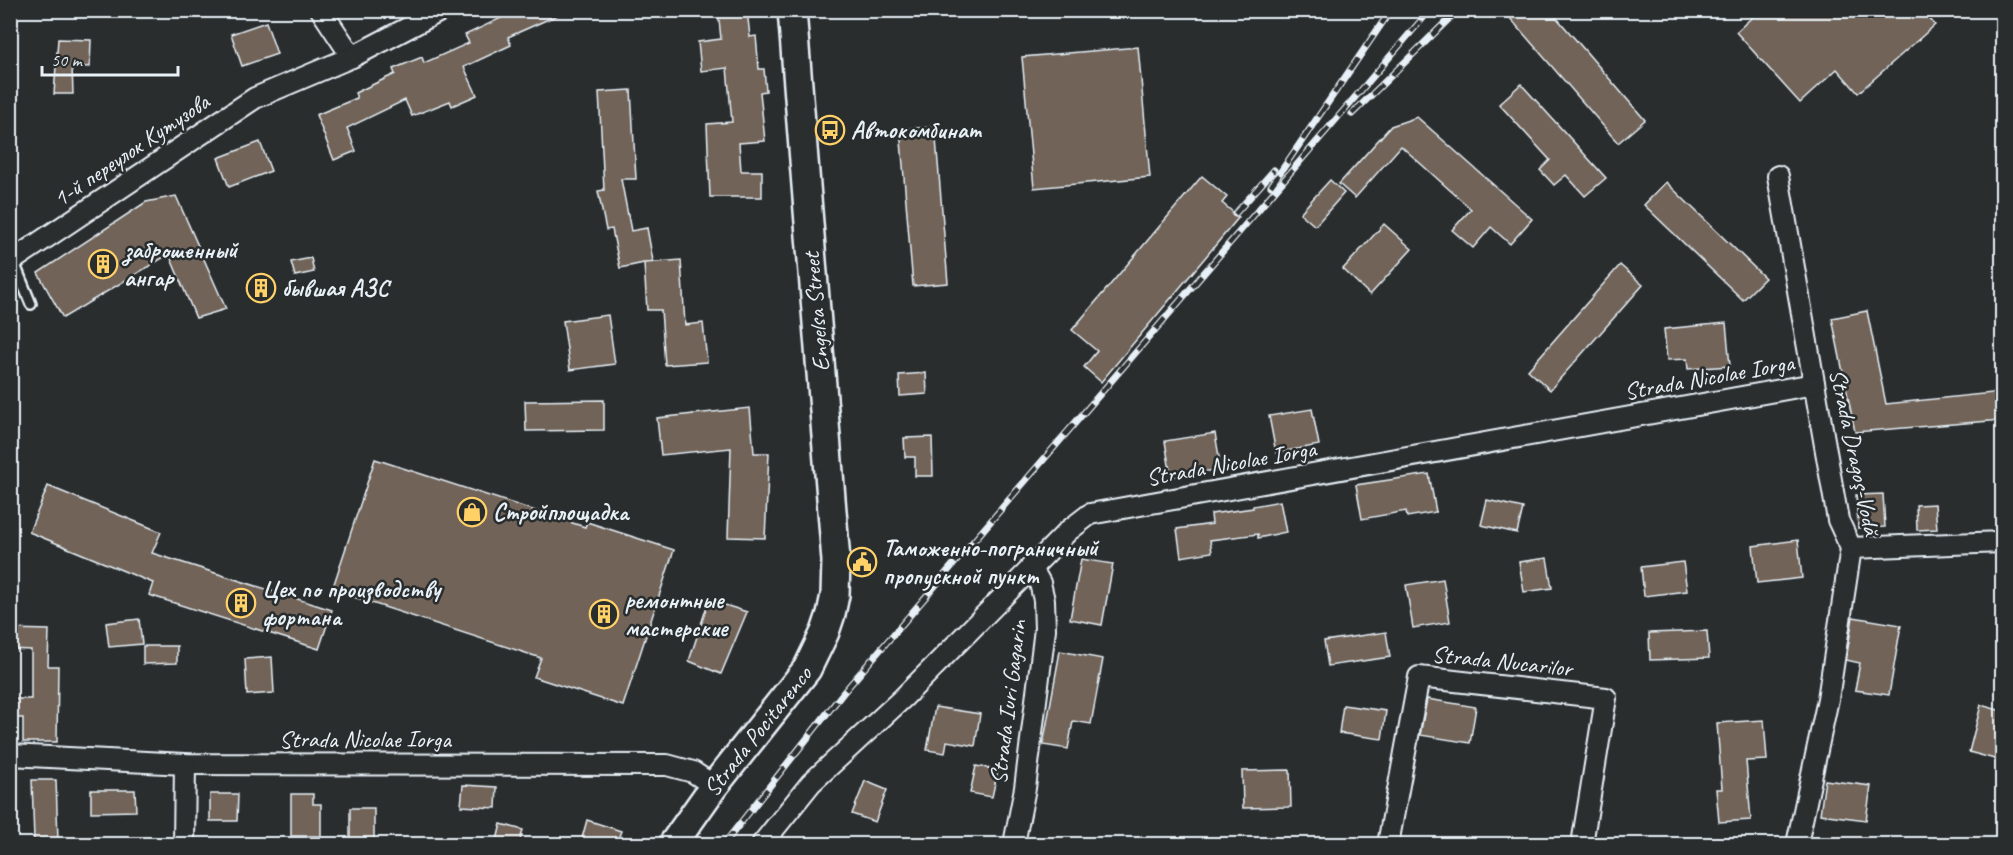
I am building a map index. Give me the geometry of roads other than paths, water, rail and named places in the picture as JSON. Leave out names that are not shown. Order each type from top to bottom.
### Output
[{"type":"street","points":[[321,10],[352,57]]},
{"type":"street","name":"1-й переулок Кутузова","points":[[13,260],[255,98],[352,57],[442,10]]},
{"type":"street","name":"Engelsa Street","points":[[792,10],[837,561],[835,595],[831,614]]},
{"type":"street","name":"Strada Dragoş-Vodă","points":[[1778,176],[1839,520],[1851,548],[1828,699],[1797,844]]},
{"type":"street","name":"Strada Nicolae Iorga","points":[[762,844],[811,783],[903,698],[1068,531],[1090,514],[1814,384]]},
{"type":"street","points":[[1851,548],[2002,542]]},
{"type":"street","name":"Strada Iuri Gagarin","points":[[1014,844],[1025,788],[1045,629],[1044,600],[1040,583],[1031,567]]},
{"type":"street","name":"Strada Pocitarenco","points":[[674,844],[714,786],[807,669],[831,614]]},
{"type":"street","name":"Strada Nucarilor","points":[[1388,844],[1419,677],[1606,698],[1582,844]]},
{"type":"street","name":"Strada Nicolae Iorga","points":[[10,755],[185,764],[668,765],[693,772],[714,786]]},
{"type":"street","points":[[184,844],[185,764]]},
{"type":"lane","points":[[13,260],[31,304]]},
{"type":"railway","points":[[1271,186],[1391,10]]},
{"type":"railway","points":[[724,844],[843,693],[1430,10]]},
{"type":"railway","points":[[1352,114],[1458,10]]},
{"type":"railway","points":[[1235,214],[1274,170]]},
{"type":"place","name":"Автокомбинат","points":[[830,130]]},
{"type":"place","name":"заброшенный ангар","points":[[103,264]]},
{"type":"place","name":"бывшая АЗС","points":[[261,288]]},
{"type":"place","name":"Стройплощадка","points":[[472,512]]},
{"type":"place","name":"Таможенно-пограничный пропускной пункт","points":[[862,562]]},
{"type":"place","name":"Цех по производству фортана","points":[[241,603]]},
{"type":"place","name":"ремонтные мастерские","points":[[604,614]]}]
